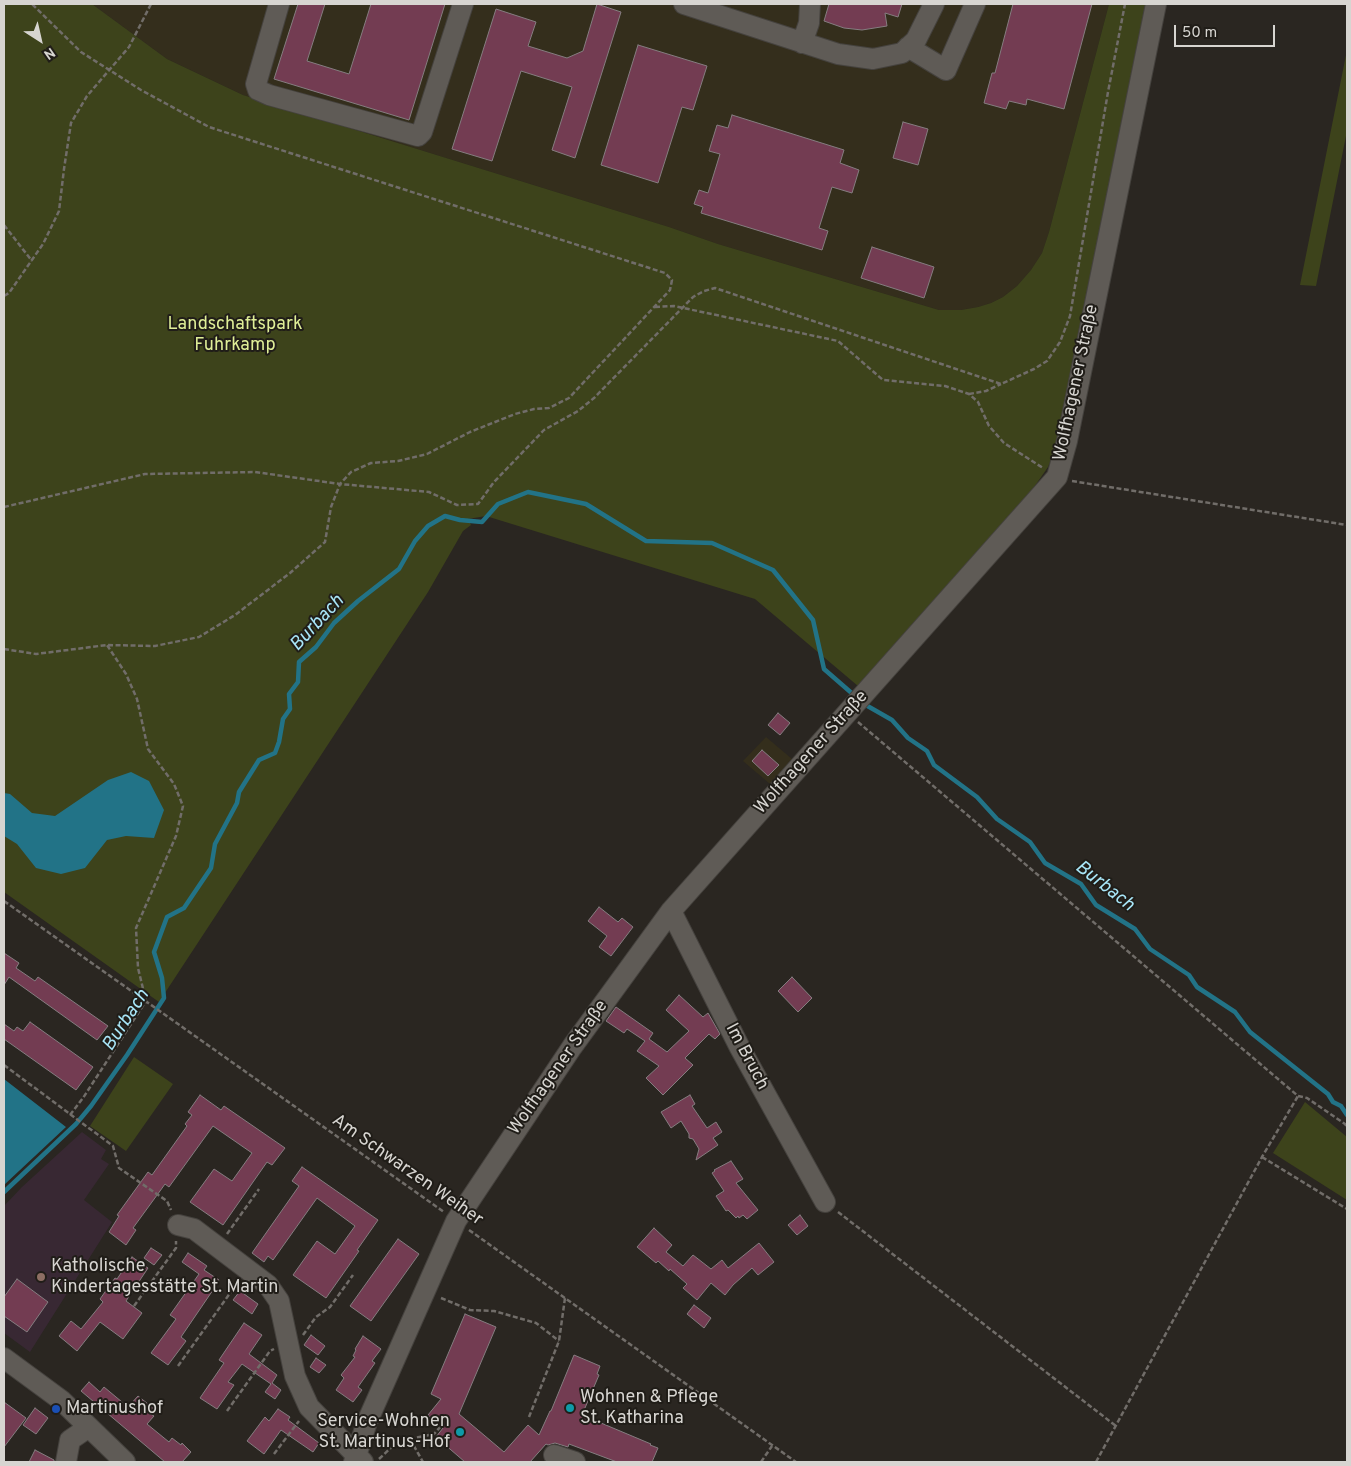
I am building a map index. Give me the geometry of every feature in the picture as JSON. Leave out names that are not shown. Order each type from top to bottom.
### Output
[{"type":"street","points":[[279,4],[256,84],[258,90],[269,95],[418,136],[422,132],[463,4]]},
{"type":"street","points":[[684,4],[838,54],[873,59],[902,53],[916,40],[934,4]]},
{"type":"street","points":[[802,42],[809,23],[810,4]]},
{"type":"street","points":[[908,47],[946,70],[975,4]]},
{"type":"street","name":"Wolfhagener Straße","points":[[358,1460],[367,1422],[456,1221],[572,1046],[671,911],[1057,477],[1067,441],[1156,4]]},
{"type":"street","name":"Im Bruch","points":[[671,911],[740,1048],[825,1202]]},
{"type":"street","points":[[178,1225],[194,1229],[268,1285],[279,1301],[295,1376],[309,1407],[358,1460]]},
{"type":"street","points":[[4,1358],[50,1391],[125,1462]]},
{"type":"street","points":[[66,1462],[70,1440],[89,1427]]},
{"type":"street","points":[[554,1455],[575,1462]]},
{"type":"path","points":[[4,649],[36,654],[107,645],[155,646],[199,637],[235,615],[290,573],[325,542],[331,507],[340,484],[351,472],[371,463],[398,461],[426,454],[470,432],[515,414],[534,409],[549,408],[569,398],[670,290],[672,280],[665,273],[209,127],[141,90],[81,52],[32,4]]},
{"type":"path","points":[[4,296],[9,293],[43,244],[59,211],[71,124],[87,96],[129,47],[152,4]]},
{"type":"path","points":[[969,394],[986,391],[1034,369],[1047,360],[1060,342],[1070,316],[1125,4]]},
{"type":"path","points":[[4,224],[32,260]]},
{"type":"path","points":[[4,507],[145,474],[255,472],[340,484],[429,492],[457,504],[478,504],[494,482],[544,430],[578,411],[594,398],[693,297],[715,288],[1000,384]]},
{"type":"path","points":[[655,307],[674,306],[838,341],[883,380],[944,386],[969,394],[978,402],[989,426],[1004,443],[1057,477],[1086,484],[1347,526]]},
{"type":"path","points":[[70,1115],[146,1002],[138,968],[136,928],[176,836],[183,806],[174,784],[148,749],[137,699],[126,674],[107,645]]},
{"type":"path","points":[[848,713],[1298,1096],[1308,1098],[1347,1127]]},
{"type":"path","name":"Am Schwarzen Weiher","points":[[4,901],[796,1462]]},
{"type":"path","points":[[4,1065],[113,1146],[119,1168],[167,1201],[178,1225],[176,1248],[134,1306]]},
{"type":"path","points":[[1096,1462],[1262,1157],[1298,1096]]},
{"type":"path","points":[[1262,1157],[1347,1209]]},
{"type":"path","points":[[218,1247],[259,1189]]},
{"type":"path","points":[[825,1202],[1116,1426]]},
{"type":"path","points":[[178,1366],[248,1269]]},
{"type":"path","points":[[227,1411],[270,1350],[289,1349],[316,1317],[330,1307],[353,1275]]},
{"type":"path","points":[[425,1291],[470,1310],[494,1311],[536,1323],[558,1341]]},
{"type":"path","points":[[530,1417],[558,1341],[565,1298]]},
{"type":"path","points":[[274,1454],[309,1407]]},
{"type":"path","points":[[376,1462],[396,1443],[410,1438],[434,1434],[442,1424]]},
{"type":"path","points":[[410,1438],[423,1462]]},
{"type":"path","points":[[761,1462],[772,1446]]},
{"type":"shaded area","points":[[92,4],[1109,4],[1042,253],[1017,286],[1003,297],[978,307],[961,310],[939,310],[718,244],[669,227],[243,95],[167,59]]},
{"type":"shaded area","points":[[766,737],[792,759],[770,784],[743,761]]},
{"type":"shaded area","name":"Katholische Kindertagesstätte St. Martin","points":[[82,1132],[106,1150],[101,1159],[109,1164],[84,1200],[112,1222],[30,1352],[4,1333],[4,1206]]},
{"type":"green space","name":"Landschaftspark Fuhrkamp","points":[[4,4],[92,4],[167,59],[243,95],[669,227],[718,244],[939,310],[961,310],[991,303],[1003,297],[1017,286],[1042,253],[1109,4],[1150,4],[1059,441],[1048,467],[1021,506],[858,686],[755,599],[486,516],[468,519],[471,525],[463,531],[428,592],[159,1002],[4,892]]},
{"type":"green space","points":[[1347,50],[1347,131],[1316,286],[1300,285]]},
{"type":"green space","points":[[134,1057],[173,1084],[126,1151],[90,1126]]},
{"type":"green space","points":[[1305,1102],[1347,1137],[1347,1200],[1273,1153]]},
{"type":"water","points":[[131,772],[149,781],[164,810],[154,838],[126,836],[107,840],[85,868],[61,874],[36,868],[17,844],[4,836],[4,793],[10,794],[32,813],[55,816],[108,780]]},
{"type":"water","points":[[4,1079],[66,1127],[4,1185]]},
{"type":"building","points":[[298,4],[325,4],[307,61],[349,74],[371,4],[445,4],[409,120],[274,79]]},
{"type":"building","points":[[597,4],[621,12],[575,158],[552,150],[572,87],[521,71],[492,161],[452,149],[496,9],[536,22],[528,46],[567,58],[583,51]]},
{"type":"building","points":[[829,4],[902,4],[898,17],[885,13],[887,26],[862,30],[844,28],[824,21]]},
{"type":"building","points":[[1013,4],[1092,4],[1064,109],[1027,99],[1026,105],[1009,101],[1006,109],[984,103],[992,73],[995,73]]},
{"type":"building","points":[[638,45],[707,66],[693,110],[682,107],[658,183],[601,165]]},
{"type":"building","points":[[732,115],[844,150],[840,163],[859,170],[852,193],[832,187],[819,228],[828,231],[822,250],[701,213],[703,207],[694,204],[699,190],[708,193],[720,154],[709,151],[717,125],[728,128]]},
{"type":"building","points":[[903,122],[928,129],[918,165],[893,158]]},
{"type":"building","points":[[872,247],[934,267],[924,298],[861,278]]},
{"type":"building","points":[[778,713],[790,723],[780,735],[768,725]]},
{"type":"building","points":[[762,750],[779,765],[768,776],[752,761]]},
{"type":"building","points":[[599,907],[618,922],[622,918],[633,927],[611,956],[599,947],[607,936],[588,921]]},
{"type":"building","points":[[4,953],[19,963],[16,968],[35,981],[38,977],[108,1026],[97,1040],[9,977],[4,985]]},
{"type":"building","points":[[792,977],[812,998],[798,1012],[778,991]]},
{"type":"building","points":[[679,995],[703,1017],[708,1013],[720,1034],[715,1039],[709,1034],[685,1058],[693,1065],[663,1095],[646,1078],[659,1066],[637,1051],[645,1041],[627,1029],[624,1033],[606,1021],[616,1007],[653,1033],[649,1039],[667,1052],[689,1031],[666,1010]]},
{"type":"building","points":[[30,1022],[93,1067],[76,1090],[4,1039],[4,1024],[14,1031],[17,1027],[23,1031]]},
{"type":"building","points":[[200,1095],[221,1110],[224,1106],[285,1148],[272,1165],[267,1162],[223,1225],[190,1202],[214,1169],[232,1181],[252,1153],[213,1126],[169,1187],[165,1184],[133,1228],[136,1230],[126,1245],[109,1232],[119,1216],[117,1215],[148,1172],[152,1175],[187,1126],[185,1124],[192,1115],[188,1112]]},
{"type":"building","points":[[690,1095],[695,1104],[692,1106],[707,1128],[716,1122],[722,1132],[713,1138],[718,1145],[696,1160],[699,1149],[693,1139],[689,1138],[689,1134],[681,1121],[671,1128],[661,1112]]},
{"type":"building","points":[[731,1161],[743,1179],[736,1183],[758,1210],[747,1219],[743,1215],[736,1218],[728,1210],[726,1211],[716,1196],[724,1191],[712,1173]]},
{"type":"building","points":[[302,1167],[378,1220],[326,1298],[293,1275],[317,1241],[335,1254],[355,1226],[317,1198],[273,1260],[268,1256],[264,1262],[252,1253],[299,1186],[292,1181]]},
{"type":"building","points":[[800,1215],[808,1226],[797,1235],[788,1225]]},
{"type":"building","points":[[654,1228],[672,1245],[666,1252],[683,1266],[693,1255],[711,1269],[722,1260],[728,1268],[759,1243],[774,1262],[758,1275],[752,1268],[725,1295],[711,1283],[697,1300],[683,1288],[687,1284],[670,1269],[669,1271],[658,1261],[656,1263],[637,1247]]},
{"type":"building","points":[[398,1239],[419,1254],[371,1321],[350,1306]]},
{"type":"building","points":[[151,1248],[162,1255],[154,1265],[144,1258]]},
{"type":"building","points":[[188,1253],[207,1266],[204,1270],[219,1280],[181,1337],[186,1341],[168,1365],[151,1353],[176,1319],[170,1315],[199,1274],[182,1262]]},
{"type":"building","points":[[132,1257],[148,1268],[126,1301],[142,1313],[123,1339],[100,1322],[77,1351],[59,1336],[71,1321],[81,1329],[103,1302],[100,1299]]},
{"type":"building","points":[[17,1279],[48,1302],[27,1332],[4,1316],[4,1297]]},
{"type":"building","points":[[240,1291],[258,1304],[252,1314],[233,1300]]},
{"type":"building","points":[[694,1305],[711,1318],[704,1328],[687,1314]]},
{"type":"building","points":[[465,1314],[496,1327],[459,1414],[504,1452],[528,1425],[539,1435],[574,1355],[600,1366],[597,1374],[599,1375],[582,1415],[658,1448],[652,1462],[617,1462],[569,1444],[568,1447],[555,1443],[546,1444],[530,1462],[465,1462],[436,1437],[443,1428],[428,1415],[441,1399],[431,1394]]},
{"type":"building","points":[[244,1323],[262,1335],[249,1354],[277,1375],[272,1383],[281,1390],[275,1399],[265,1392],[271,1384],[242,1364],[228,1382],[234,1385],[217,1409],[200,1398],[224,1363],[219,1360]]},
{"type":"building","points":[[311,1335],[325,1346],[318,1355],[304,1345]]},
{"type":"building","points":[[363,1336],[381,1349],[372,1361],[375,1363],[358,1387],[362,1390],[353,1402],[336,1390],[344,1378],[341,1375],[355,1357],[353,1356],[355,1349]]},
{"type":"building","points":[[316,1358],[326,1365],[319,1373],[310,1367]]},
{"type":"building","points":[[89,1382],[100,1392],[104,1387],[128,1407],[138,1396],[153,1408],[149,1413],[154,1416],[147,1424],[169,1442],[172,1438],[181,1445],[182,1443],[191,1452],[182,1462],[165,1462],[81,1391]]},
{"type":"building","points":[[4,1402],[26,1418],[4,1447]]},
{"type":"building","points":[[35,1408],[48,1418],[36,1434],[23,1425]]},
{"type":"building","points":[[278,1409],[290,1417],[288,1420],[319,1443],[313,1452],[281,1430],[264,1454],[247,1441],[265,1417],[269,1421]]},
{"type":"building","points":[[35,1450],[54,1460],[54,1462],[29,1462]]},
{"type":"waterway","name":"Burbach","points":[[4,1192],[76,1124],[91,1106],[164,998],[162,978],[154,952],[167,917],[184,908],[211,868],[215,844],[237,803],[239,792],[259,760],[275,753],[283,719],[290,709],[289,694],[298,682],[299,662],[316,647],[334,623],[358,601],[399,569],[415,541],[428,526],[445,516],[460,520],[482,522],[498,504],[528,492],[586,504],[646,541],[712,543],[773,570],[813,620],[824,669],[855,696]]},
{"type":"waterway","name":"Burbach","points":[[864,704],[892,720],[908,738],[927,751],[934,765],[977,797],[997,819],[1030,842],[1045,863],[1081,884],[1096,905],[1135,929],[1150,949],[1189,975],[1197,987],[1235,1012],[1250,1032],[1328,1094],[1333,1102],[1341,1106],[1347,1115]]},
{"type":"place","name":"Katholische Kindertagesstätte St. Martin","points":[[41,1277]]},
{"type":"place","name":"Wohnen & Pflege St. Katharina","points":[[570,1408]]},
{"type":"place","name":"Martinushof","points":[[56,1409]]},
{"type":"place","name":"Service-Wohnen St. Martinus-Hof","points":[[460,1432]]}]
